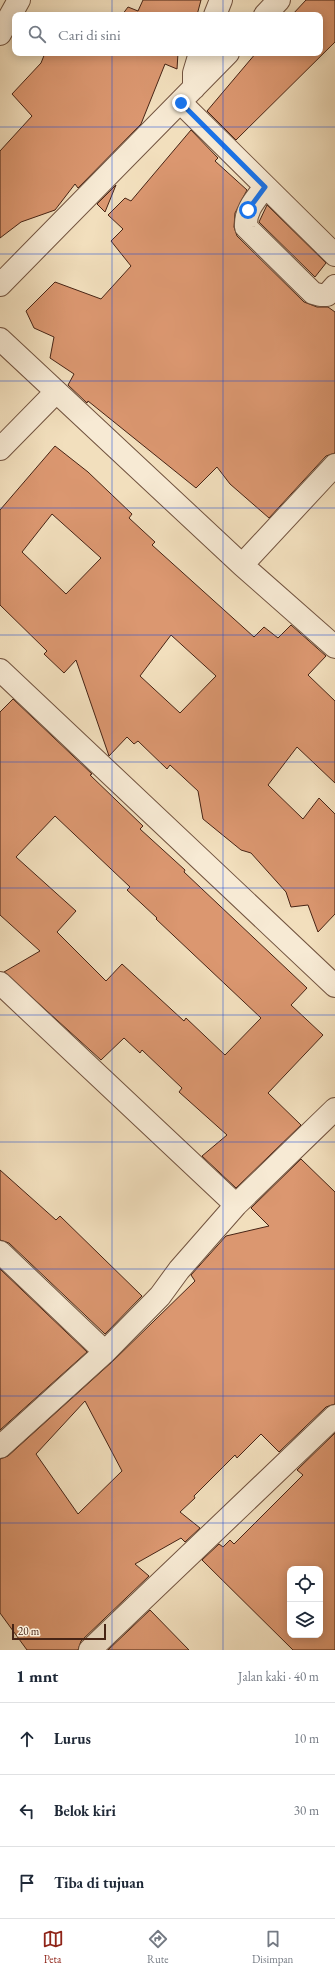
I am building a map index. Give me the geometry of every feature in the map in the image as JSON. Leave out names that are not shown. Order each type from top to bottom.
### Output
[{"type":"street","points":[[12,12],[19,0]]},
{"type":"street","points":[[216,12],[221,0]]},
{"type":"street","points":[[268,12],[279,0]]},
{"type":"street","points":[[0,34],[12,13]]},
{"type":"street","points":[[188,96],[199,56]]},
{"type":"street","points":[[0,285],[188,96],[225,56]]},
{"type":"street","points":[[188,96],[265,187],[335,255]]},
{"type":"street","points":[[265,187],[248,210],[246,227],[313,293],[327,295],[335,286]]},
{"type":"street","points":[[0,339],[242,565],[335,647]]},
{"type":"street","points":[[0,449],[56,392]]},
{"type":"street","points":[[242,565],[335,465]]},
{"type":"street","points":[[0,670],[335,986]]},
{"type":"street","points":[[0,983],[236,1205]]},
{"type":"street","points":[[0,1447],[105,1352],[160,1296],[179,1270],[236,1205],[335,1109]]},
{"type":"street","points":[[0,1252],[105,1352]]},
{"type":"street","points":[[90,1650],[335,1416]]},
{"type":"building","points":[[143,0],[201,0],[198,12],[124,12],[128,7],[138,11]]},
{"type":"building","points":[[306,0],[335,0],[335,42],[323,54],[323,12],[295,12]]},
{"type":"building","points":[[44,56],[178,56],[177,69],[165,64],[141,124],[78,188],[75,184],[55,210],[21,222],[0,238],[0,151],[32,116],[12,94],[41,63]]},
{"type":"building","points":[[253,56],[321,56],[236,140],[207,111]]},
{"type":"building","points":[[191,130],[218,158],[215,161],[247,190],[235,213],[234,227],[237,236],[304,302],[317,307],[328,307],[335,312],[335,453],[326,456],[269,518],[230,484],[217,467],[196,488],[88,401],[87,403],[68,385],[74,374],[50,358],[54,337],[34,328],[26,311],[55,282],[101,299],[131,266],[111,241],[123,229],[108,215],[125,198],[131,201]]},
{"type":"building","points":[[116,185],[105,212],[97,204]]},
{"type":"building","points":[[267,205],[326,263],[315,277],[259,222]]},
{"type":"building","points":[[55,446],[88,472],[132,514],[129,518],[155,542],[152,545],[254,637],[264,627],[278,638],[291,625],[326,656],[308,675],[335,701],[335,783],[297,747],[268,785],[303,819],[319,798],[335,814],[335,914],[318,932],[308,905],[291,907],[286,892],[251,853],[241,850],[203,819],[198,791],[170,765],[167,769],[138,741],[134,744],[127,737],[109,756],[76,660],[64,673],[44,654],[47,651],[0,605],[0,510]],"holes":[[[52,514],[101,558],[66,594],[22,552]],[[171,635],[216,676],[180,713],[140,676]]]},
{"type":"building","points":[[13,699],[92,774],[90,775],[143,826],[140,829],[185,870],[184,872],[307,988],[291,1005],[323,1035],[268,1093],[301,1125],[236,1188],[202,1156],[227,1135],[179,1092],[182,1088],[142,1050],[140,1053],[124,1038],[101,1060],[4,972],[40,951],[0,915],[0,712]],"holes":[[[55,816],[130,887],[127,890],[261,1018],[225,1055],[186,1018],[184,1021],[122,964],[106,981],[57,932],[76,911],[16,857]]]},
{"type":"building","points":[[301,1159],[335,1192],[335,1404],[326,1407],[279,1452],[261,1434],[237,1458],[235,1455],[180,1512],[200,1528],[185,1542],[181,1538],[135,1564],[149,1576],[81,1641],[78,1650],[27,1650],[0,1613],[0,1459],[8,1456],[113,1361],[195,1281],[191,1275],[226,1236],[269,1226],[251,1208]],"holes":[[[85,1401],[122,1471],[78,1514],[36,1454]]]},
{"type":"building","points":[[0,1170],[56,1220],[60,1216],[142,1296],[105,1334],[9,1243],[0,1240]]},
{"type":"building","points":[[0,1269],[87,1352],[0,1430]]},
{"type":"building","points":[[335,1433],[335,1650],[293,1650],[202,1560],[219,1544],[223,1547],[230,1540],[234,1544],[303,1475],[297,1470]]},
{"type":"building","points":[[150,1610],[189,1650],[108,1650]]},
{"type":"route","points":[[181,103],[265,187],[248,210]]}]
